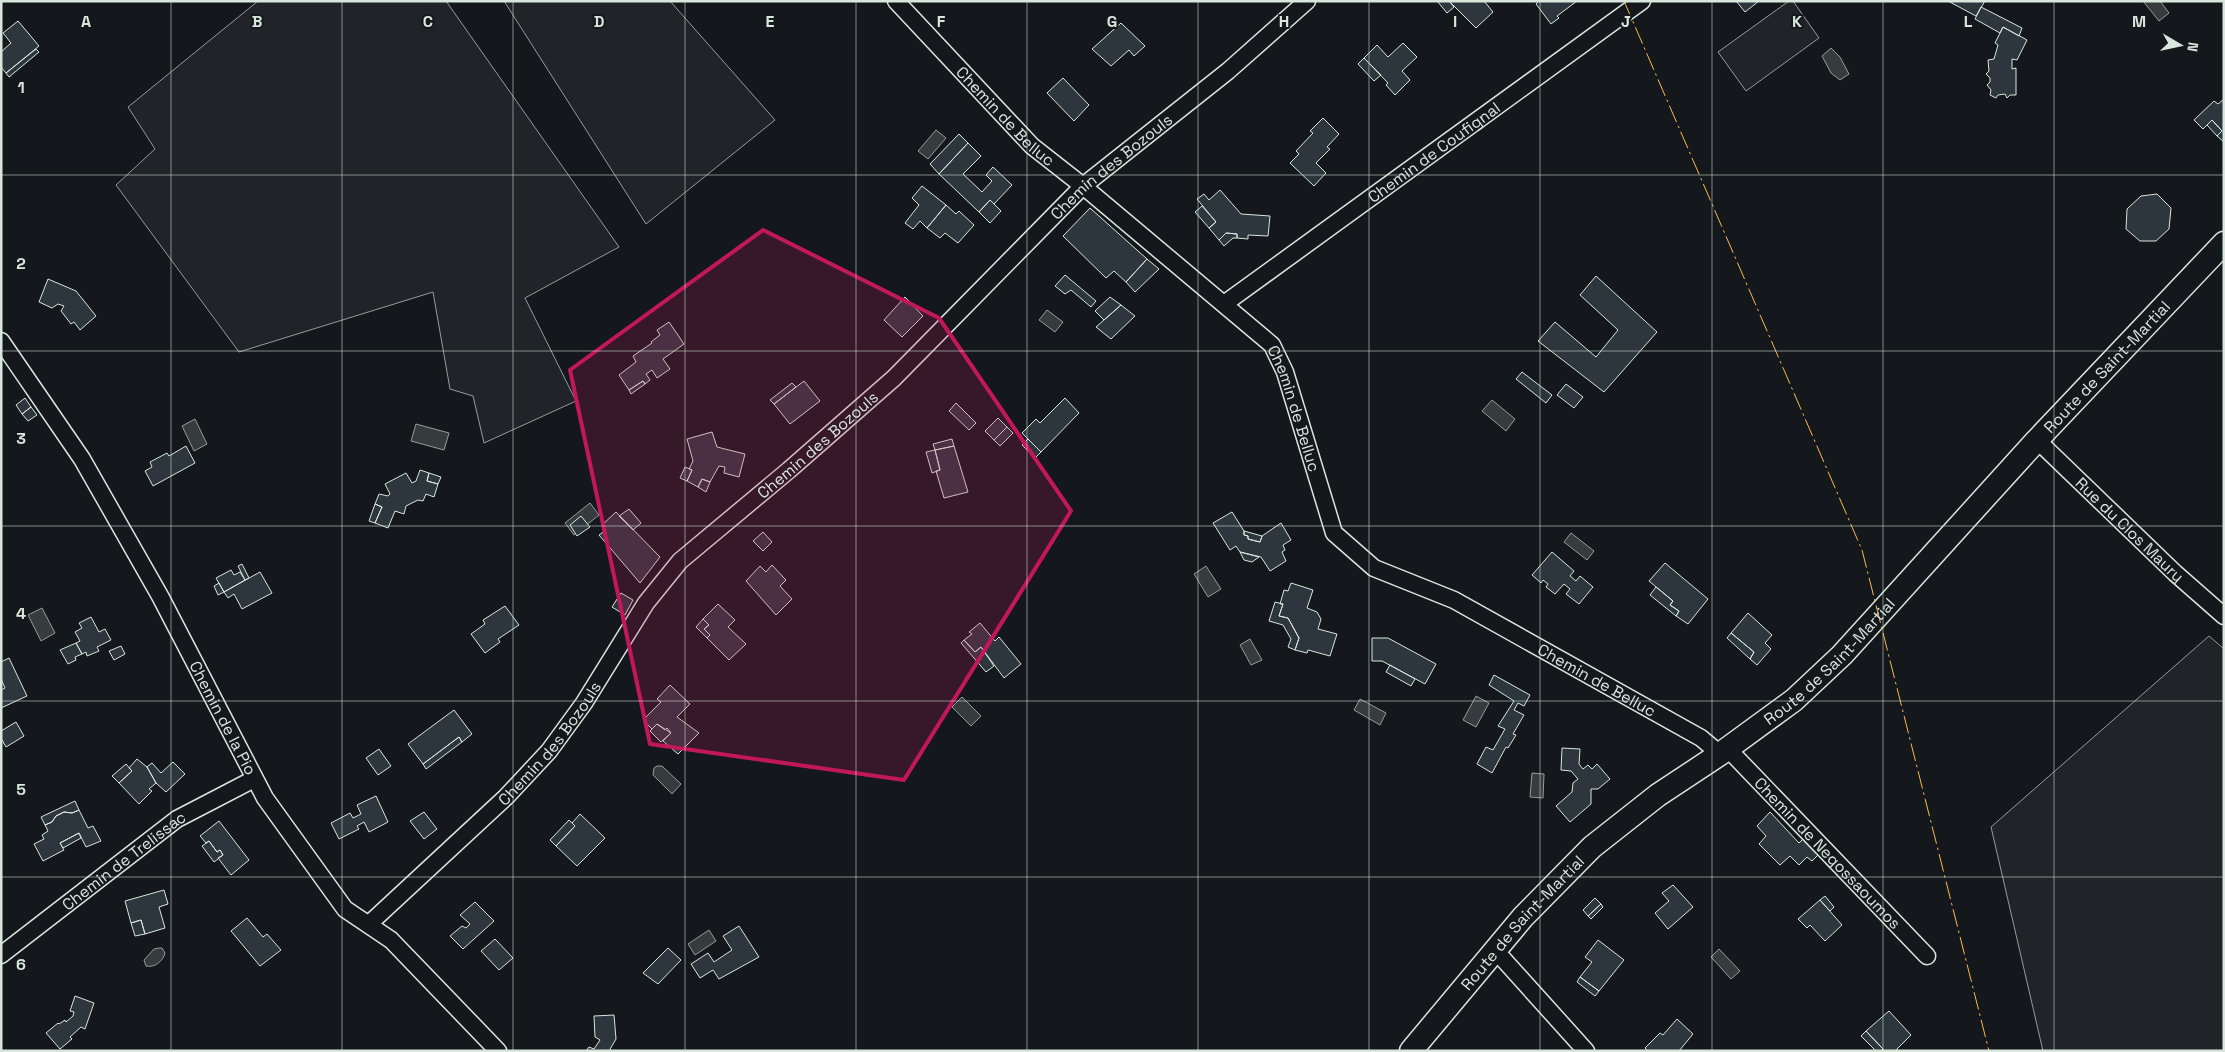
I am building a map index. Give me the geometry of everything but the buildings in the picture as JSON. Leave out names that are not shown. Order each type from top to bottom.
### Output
[{"type":"main road","name":"Route de Saint-Martial","points":[[1411,1051],[1543,896],[1592,847],[1658,795],[1724,752],[1794,700],[1842,655],[2037,440],[2224,243]]},
{"type":"street","name":"Chemin de Belluc","points":[[896,1],[1032,146],[1083,186],[1272,345],[1285,372],[1334,533],[1374,568],[1454,600],[1724,752]]},
{"type":"street","name":"Chemin des Bozouls","points":[[369,924],[506,797],[549,751],[584,702],[646,603],[680,561],[790,470],[894,378],[1083,186],[1228,71],[1307,1]]},
{"type":"street","name":"Chemin de Coufignal","points":[[1224,304],[1642,1]]},
{"type":"street","name":"Chemin de la Pio","points":[[1,341],[82,458],[160,596],[265,798],[345,909],[391,940],[498,1051]]},
{"type":"street","name":"Rue du Clos Maury","points":[[2037,440],[2175,573],[2224,616]]},
{"type":"street","name":"Chemin de Negossaoumos","points":[[1724,752],[1927,956]]},
{"type":"street","name":"Chemin de Trelissac","points":[[1,955],[177,818],[254,779]]},
{"type":"street","points":[[1496,950],[1586,1051]]},
{"type":"highlighted area","points":[[763,230],[939,318],[1071,511],[904,780],[650,744],[570,370]]},
{"type":"shaded area","points":[[258,1],[446,1],[619,247],[525,298],[576,401],[484,443],[473,396],[450,389],[433,292],[239,352],[116,185],[155,149],[128,107]]},
{"type":"shaded area","points":[[504,1],[670,1],[775,120],[646,224]]},
{"type":"shaded area","points":[[1789,1],[1793,1],[1819,38],[1746,91],[1718,52]]},
{"type":"shaded area","points":[[2143,1],[2160,1],[2169,13],[2159,21]]},
{"type":"shaded area","points":[[1831,48],[1840,57],[1849,74],[1840,80],[1831,73],[1822,56]]},
{"type":"shaded area","points":[[936,130],[946,138],[928,159],[918,151]]},
{"type":"shaded area","points":[[1047,310],[1063,322],[1055,332],[1039,320]]},
{"type":"shaded area","points":[[1492,400],[1515,419],[1506,431],[1482,411]]},
{"type":"shaded area","points":[[195,419],[207,444],[194,451],[182,426]]},
{"type":"shaded area","points":[[416,424],[449,433],[444,450],[411,441]]},
{"type":"shaded area","points":[[590,503],[599,515],[574,535],[565,523]]},
{"type":"shaded area","points":[[1571,533],[1594,551],[1587,560],[1564,542]]},
{"type":"shaded area","points":[[1206,566],[1221,589],[1208,597],[1194,574]]},
{"type":"shaded area","points":[[42,608],[55,633],[41,641],[28,615]]},
{"type":"shaded area","points":[[2209,636],[2224,649],[2224,1051],[2043,1051],[1991,827]]},
{"type":"shaded area","points":[[1250,639],[1262,660],[1251,665],[1240,645]]},
{"type":"shaded area","points":[[1476,696],[1489,703],[1476,727],[1463,720]]},
{"type":"shaded area","points":[[962,697],[981,716],[971,726],[952,707]]},
{"type":"shaded area","points":[[1360,699],[1386,713],[1380,725],[1354,710]]},
{"type":"shaded area","points":[[662,766],[681,784],[672,794],[653,775],[654,768]]},
{"type":"shaded area","points":[[1532,773],[1544,774],[1543,798],[1530,797]]},
{"type":"shaded area","points":[[709,930],[716,941],[695,955],[688,944]]},
{"type":"shaded area","points":[[162,948],[165,953],[162,959],[155,965],[146,966],[144,960],[154,949]]},
{"type":"shaded area","points":[[1719,949],[1740,971],[1731,979],[1711,957]]},
{"type":"power","points":[[1624,1],[1862,550],[1989,1051]]}]
